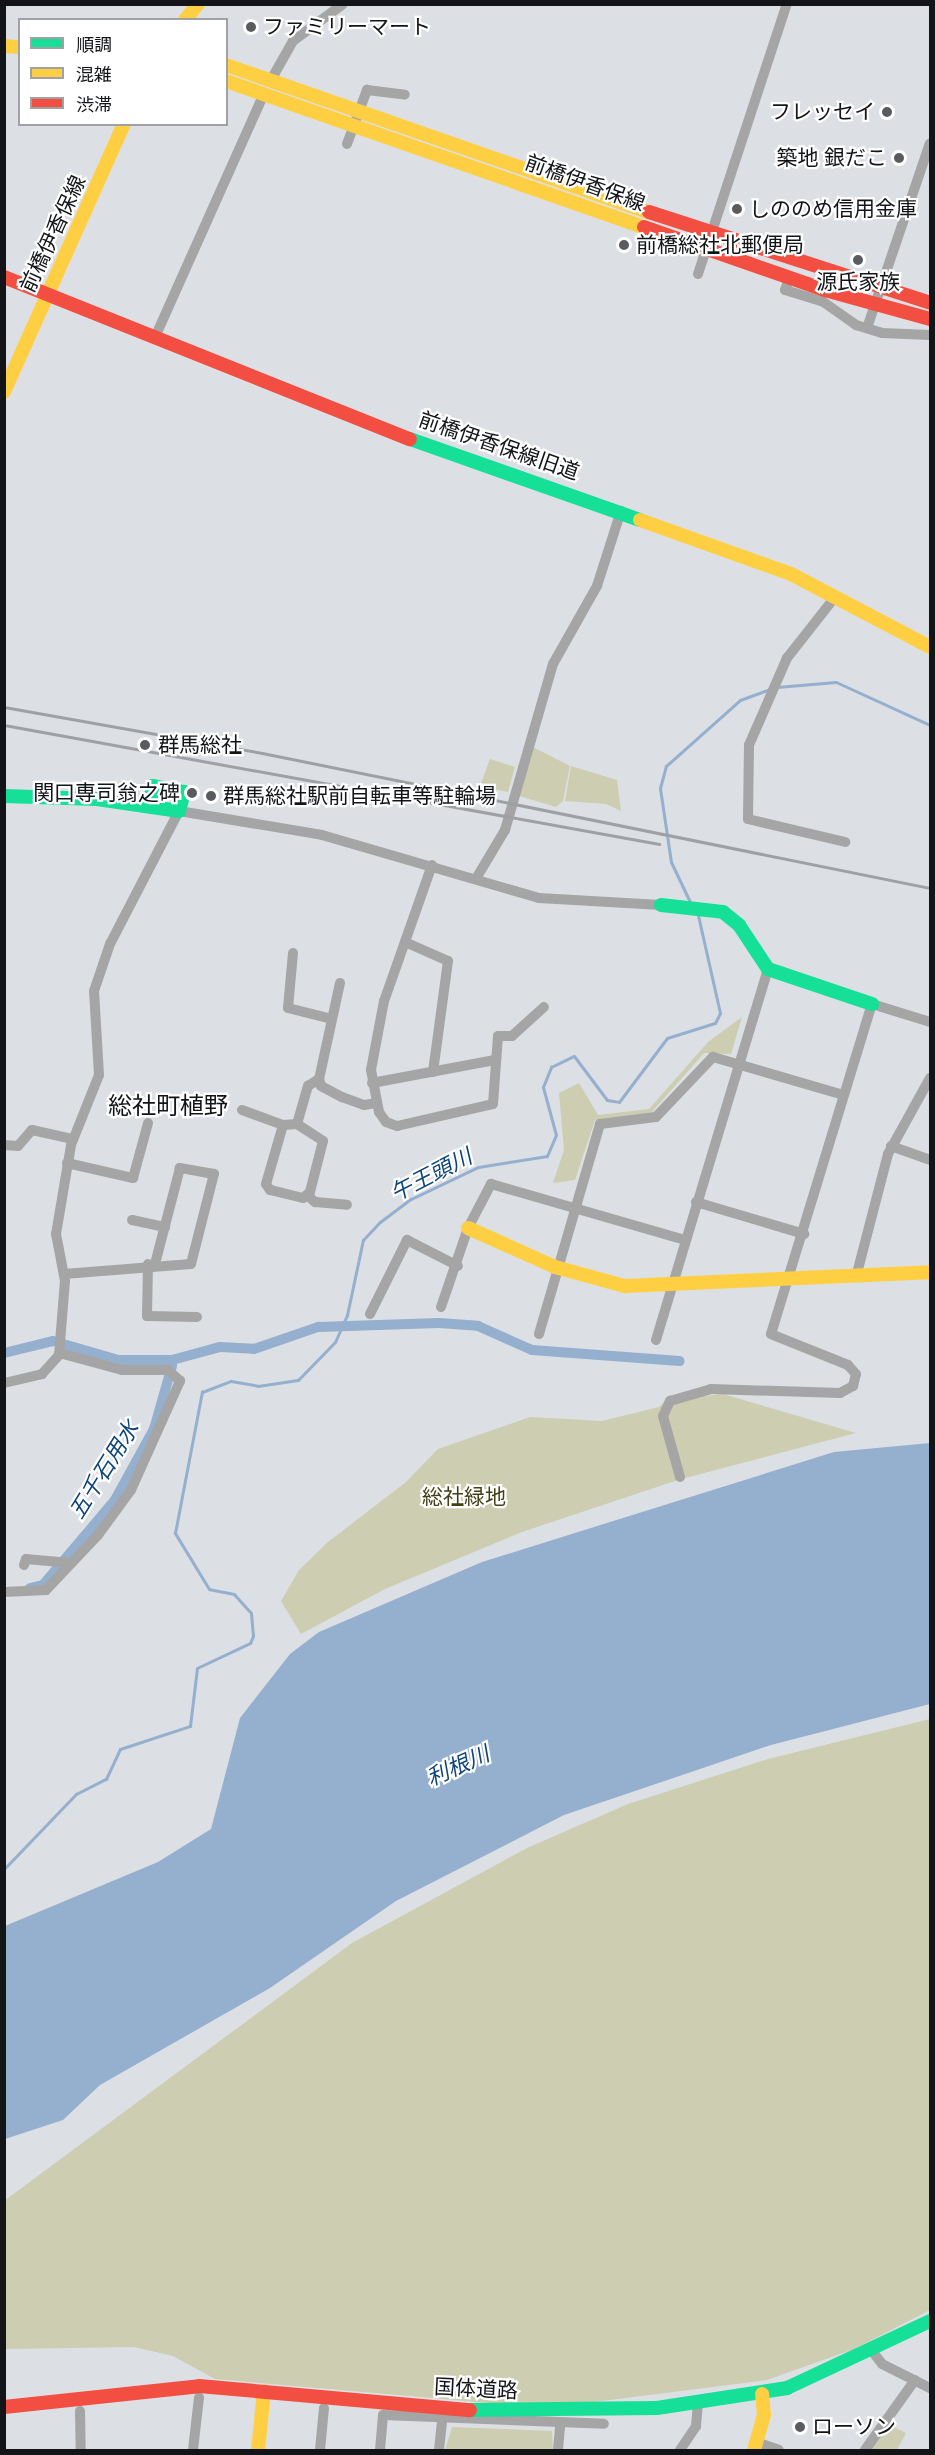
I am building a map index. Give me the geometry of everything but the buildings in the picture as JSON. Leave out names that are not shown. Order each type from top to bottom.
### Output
[{"type":"street","points":[[187,18],[198,4]]},
{"type":"street","points":[[271,80],[293,41],[343,4]]},
{"type":"street","points":[[698,274],[787,4]]},
{"type":"street","name":"前橋伊香保線","points":[[228,66],[880,290],[930,303]]},
{"type":"street","name":"前橋伊香保線","points":[[228,82],[790,278],[930,319]]},
{"type":"street","points":[[347,144],[359,110],[371,88],[405,95]]},
{"type":"street","points":[[156,335],[264,93]]},
{"type":"street","name":"前橋伊香保線","points":[[4,393],[123,126]]},
{"type":"street","points":[[867,328],[930,143]]},
{"type":"street","name":"前橋伊香保線旧道","points":[[4,277],[50,292],[411,439],[621,511],[783,570],[930,647]]},
{"type":"street","points":[[790,278],[785,290],[822,301],[867,328],[930,335]]},
{"type":"street","points":[[477,877],[505,830],[550,673],[596,587],[621,511]]},
{"type":"street","points":[[836,597],[787,658],[749,745],[748,819],[845,842]]},
{"type":"street","points":[[4,1383],[42,1374],[60,1351],[64,1274],[56,1234],[73,1139],[99,1075],[93,1008],[99,976],[179,811],[184,792],[153,786],[149,806]]},
{"type":"street","points":[[4,796],[149,806],[299,830],[477,877],[539,898],[704,908],[735,920],[768,969],[930,1022]]},
{"type":"street","points":[[432,865],[384,1001],[372,1083],[376,1102],[387,1122],[397,1126],[488,1107],[496,1096],[495,1060],[498,1036],[512,1036],[544,1007]]},
{"type":"street","points":[[405,942],[448,961],[433,1072]]},
{"type":"street","points":[[293,953],[288,1008],[332,1019]]},
{"type":"street","points":[[656,1340],[736,1063],[768,969]]},
{"type":"street","points":[[297,1124],[308,1086],[319,1079],[339,983]]},
{"type":"street","points":[[680,1476],[663,1416],[670,1401],[720,1389],[840,1393],[855,1382],[848,1365],[772,1337],[872,1004]]},
{"type":"street","points":[[539,1334],[555,1267],[600,1124],[652,1119],[707,1059],[736,1063],[844,1095]]},
{"type":"street","points":[[372,1083],[495,1060]]},
{"type":"street","points":[[856,1277],[891,1146],[930,1078]]},
{"type":"street","points":[[319,1079],[342,1097],[364,1105],[376,1102]]},
{"type":"street","points":[[242,1110],[283,1125],[297,1124],[323,1140],[307,1195]]},
{"type":"street","points":[[67,1163],[134,1178],[148,1123]]},
{"type":"street","points":[[283,1125],[266,1184],[270,1190],[307,1195],[315,1202],[346,1204]]},
{"type":"street","points":[[4,1145],[18,1146],[32,1130],[73,1139]]},
{"type":"street","points":[[891,1146],[930,1160]]},
{"type":"street","points":[[64,1274],[151,1264],[191,1264],[214,1174],[182,1166],[165,1227],[151,1264],[147,1316],[197,1317]]},
{"type":"street","points":[[441,1307],[458,1266],[468,1228],[491,1184],[685,1240]]},
{"type":"street","points":[[696,1202],[804,1234]]},
{"type":"street","points":[[132,1220],[165,1227]]},
{"type":"street","points":[[468,1228],[555,1267],[600,1281],[670,1288],[930,1272]]},
{"type":"street","points":[[370,1314],[407,1240],[458,1266]]},
{"type":"street","points":[[4,1592],[41,1592],[71,1563],[130,1490],[180,1381],[168,1370],[122,1370],[60,1351]]},
{"type":"street","points":[[24,1565],[26,1559],[71,1563]]},
{"type":"street","name":"国体道路","points":[[4,2407],[199,2386],[531,2413],[698,2404],[762,2394],[808,2380],[930,2321]]},
{"type":"street","points":[[872,2351],[882,2364],[930,2388]]},
{"type":"street","points":[[865,2451],[915,2380]]},
{"type":"street","points":[[258,2451],[264,2391]]},
{"type":"street","points":[[762,2394],[764,2415],[755,2446],[779,2451]]},
{"type":"street","points":[[193,2451],[199,2397]]},
{"type":"street","points":[[680,2451],[696,2426],[698,2404]]},
{"type":"street","points":[[320,2451],[324,2408]]},
{"type":"street","points":[[80,2411],[81,2451]]},
{"type":"street","points":[[380,2451],[383,2415],[560,2425],[604,2424]]},
{"type":"street","points":[[439,2451],[442,2420]]},
{"type":"street","points":[[558,2451],[560,2425]]},
{"type":"green space","points":[[529,745],[570,766],[563,801],[556,807],[516,795]]},
{"type":"green space","points":[[490,759],[515,767],[508,792],[480,786]]},
{"type":"green space","points":[[571,766],[617,780],[621,811],[606,804],[565,801]]},
{"type":"green space","points":[[742,1017],[731,1054],[704,1053],[651,1113],[595,1120],[575,1180],[553,1183],[564,1150],[559,1093],[579,1083],[598,1115],[649,1109],[708,1042]]},
{"type":"green space","name":"総社緑地","points":[[723,1394],[856,1433],[678,1480],[522,1532],[385,1589],[301,1634],[281,1601],[299,1570],[328,1542],[406,1482],[438,1449],[530,1417],[602,1421],[659,1407],[666,1400]]},
{"type":"green space","points":[[930,1719],[930,2310],[854,2349],[767,2380],[578,2404],[514,2405],[215,2379],[173,2356],[134,2347],[5,2349],[4,2201],[352,1943],[527,1848],[628,1804],[768,1759]]},
{"type":"green space","points":[[888,2424],[906,2433],[897,2450],[870,2450]]},
{"type":"green space","points":[[452,2427],[552,2431],[553,2450],[445,2450]]},
{"type":"water","name":"利根川","points":[[930,1443],[930,1704],[771,1745],[564,1815],[396,1901],[270,1988],[100,2085],[63,2120],[5,2139],[5,1926],[158,1862],[211,1829],[240,1718],[290,1654],[319,1632],[482,1562],[834,1452]]},
{"type":"waterway","name":"午王頭川","points":[[777,687],[836,682],[930,725]]},
{"type":"waterway","name":"午王頭川","points":[[690,902],[671,862],[660,788],[666,766],[740,700],[771,689]]},
{"type":"waterway","name":"午王頭川","points":[[4,1869],[76,1794],[106,1779],[120,1749],[190,1726],[197,1668],[250,1643],[253,1636],[251,1613],[234,1594],[209,1589],[175,1533],[202,1392],[231,1381],[258,1386],[298,1380],[335,1342],[347,1315],[363,1240],[380,1222],[411,1199],[478,1167],[547,1156],[556,1135],[543,1087],[551,1067],[574,1056],[607,1100],[619,1102],[667,1038],[715,1023],[720,1013],[698,915]]},
{"type":"waterway","name":"午王頭川","points":[[4,1353],[53,1341],[118,1360],[172,1360],[220,1347],[254,1349],[318,1327],[439,1323],[478,1326],[532,1350],[680,1361]]},
{"type":"waterway","name":"五千石用水","points":[[30,1588],[43,1585],[115,1500],[154,1429],[172,1366]]},
{"type":"railway","points":[[4,707],[262,753],[930,888]]},
{"type":"railway","points":[[4,725],[659,844]]},
{"type":"traffic: fast","points":[[410,439],[640,520]]},
{"type":"traffic: fast","points":[[4,796],[97,799],[179,811],[184,792],[153,786],[149,806]]},
{"type":"traffic: fast","points":[[661,905],[723,912],[739,925],[768,969],[872,1004]]},
{"type":"traffic: fast","points":[[470,2410],[657,2408],[787,2388],[930,2321]]},
{"type":"traffic: slow","points":[[187,18],[198,4]]},
{"type":"traffic: slow","points":[[4,46],[18,47]]},
{"type":"traffic: slow","points":[[228,66],[649,212]]},
{"type":"traffic: slow","points":[[228,82],[644,227]]},
{"type":"traffic: slow","points":[[4,392],[123,126]]},
{"type":"traffic: slow","points":[[640,520],[791,574],[930,647]]},
{"type":"traffic: slow","points":[[468,1228],[555,1267],[625,1286],[930,1272]]},
{"type":"traffic: slow","points":[[258,2450],[264,2391]]},
{"type":"traffic: slow","points":[[754,2450],[764,2415],[762,2394]]},
{"type":"traffic: jam","points":[[649,212],[930,303]]},
{"type":"traffic: jam","points":[[644,227],[825,290],[930,319]]},
{"type":"traffic: jam","points":[[4,277],[410,439]]},
{"type":"traffic: jam","points":[[4,2407],[199,2386],[470,2410]]},
{"type":"place","name":"ファミリーマート","points":[[251,27]]},
{"type":"place","name":"フレッセイ","points":[[887,112]]},
{"type":"place","name":"築地 銀だこ","points":[[899,158]]},
{"type":"place","name":"しののめ信用金庫","points":[[737,209]]},
{"type":"place","name":"前橋総社北郵便局","points":[[624,245]]},
{"type":"place","name":"源氏家族","points":[[858,260]]},
{"type":"place","name":"群馬総社","points":[[145,745]]},
{"type":"place","name":"関口専司翁之碑","points":[[192,793]]},
{"type":"place","name":"群馬総社駅前自転車等駐輪場","points":[[211,796]]},
{"type":"place","name":"ローソン","points":[[800,2427]]},
{"type":"district","name":"総社町植野","points":[[168,1106]]}]
